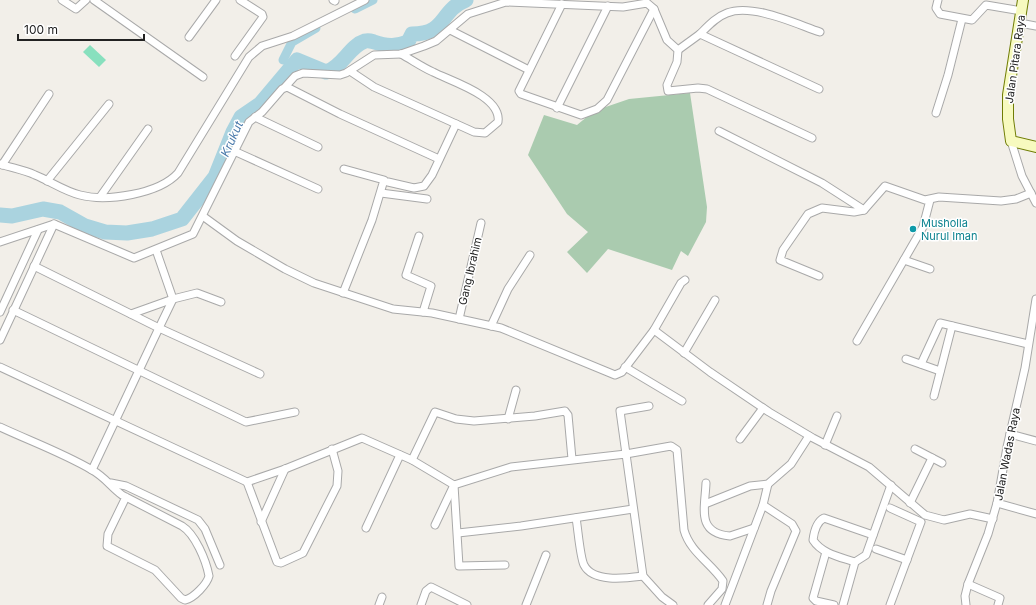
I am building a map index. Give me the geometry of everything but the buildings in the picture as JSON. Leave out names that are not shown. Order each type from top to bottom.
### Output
[{"type":"main road","name":"Jalan Pitara Raya","points":[[1011,141],[1008,119],[1008,95],[1023,0]]},
{"type":"main road","points":[[1011,141],[1036,147]]},
{"type":"street","points":[[62,0],[76,9],[86,0]]},
{"type":"street","points":[[94,0],[203,76]]},
{"type":"street","points":[[189,37],[216,0]]},
{"type":"street","points":[[235,56],[263,17],[262,14],[240,0]]},
{"type":"street","points":[[49,94],[1,165],[27,172],[80,195],[100,197],[139,193],[165,184],[178,173],[249,57],[262,46],[293,36],[364,0]]},
{"type":"street","points":[[938,0],[937,10],[940,14],[962,19],[972,20],[986,5],[1022,11]]},
{"type":"street","points":[[0,242],[54,224],[129,257],[138,257],[194,234],[204,217],[249,122],[285,88],[295,76],[303,73],[336,76],[350,71],[374,55],[401,54],[436,41],[468,14],[506,2],[627,7],[644,3],[650,4],[654,8],[667,40],[678,50]]},
{"type":"street","points":[[562,4],[520,88],[521,94],[557,108],[581,115],[591,112],[602,105],[610,93],[654,8]]},
{"type":"street","points":[[557,108],[608,6]]},
{"type":"street","points":[[812,138],[707,89],[698,88],[668,91],[667,85],[677,62],[678,50],[700,34],[718,17],[726,13],[737,11],[776,17],[820,32]]},
{"type":"street","points":[[936,113],[948,75],[962,19]]},
{"type":"street","points":[[1020,23],[1036,26]]},
{"type":"street","points":[[450,30],[529,70]]},
{"type":"street","points":[[700,34],[820,89]]},
{"type":"street","points":[[350,71],[374,87],[474,132],[485,133],[496,125],[498,118],[486,99],[477,92],[434,73],[401,54]]},
{"type":"street","points":[[285,88],[289,87],[340,114],[439,160]]},
{"type":"street","points":[[47,181],[109,104]]},
{"type":"street","points":[[256,117],[318,148]]},
{"type":"street","points":[[388,182],[414,188],[422,188],[427,183],[456,124]]},
{"type":"street","points":[[100,197],[148,129]]},
{"type":"street","points":[[718,131],[818,181],[864,210]]},
{"type":"street","points":[[1011,141],[1022,176],[1036,203]]},
{"type":"street","points":[[234,151],[318,189]]},
{"type":"street","points":[[343,293],[358,257],[381,193],[384,180],[344,169]]},
{"type":"street","points":[[819,276],[780,260],[783,250],[801,221],[808,214],[817,209],[828,208],[854,212],[864,210],[885,186],[930,200],[939,197],[1001,201],[1016,199],[1031,193]]},
{"type":"street","points":[[381,193],[428,199]]},
{"type":"street","points":[[857,341],[923,227],[930,200]]},
{"type":"street","points":[[204,217],[237,241],[307,280],[393,309],[423,312],[501,328],[612,374],[619,374],[625,368],[654,330],[681,283],[685,280]]},
{"type":"street","name":"Gang Ibrahim","points":[[459,319],[481,223]]},
{"type":"street","points":[[0,340],[54,224]]},
{"type":"street","points":[[1,307],[38,230]]},
{"type":"street","points":[[419,236],[406,275],[431,286],[423,312]]},
{"type":"street","points":[[92,470],[173,299],[156,250]]},
{"type":"street","points":[[491,326],[508,289],[530,255]]},
{"type":"street","points":[[904,260],[930,269]]},
{"type":"street","points":[[34,266],[159,328],[260,374]]},
{"type":"street","points":[[131,314],[173,299],[199,293],[220,302]]},
{"type":"street","name":"Jalan Wadas Raya","points":[[966,605],[965,596],[968,584],[993,519],[997,503],[1010,434],[1022,383],[1036,299]]},
{"type":"street","points":[[684,353],[715,300]]},
{"type":"street","points":[[13,310],[246,422],[295,412]]},
{"type":"street","points":[[920,364],[939,324],[1028,344]]},
{"type":"street","points":[[934,396],[952,326]]},
{"type":"street","points":[[654,330],[684,353],[763,408],[825,445],[850,456],[869,467],[925,515],[944,520],[970,514],[993,519]]},
{"type":"street","points":[[906,359],[940,371]]},
{"type":"street","points":[[0,368],[247,482],[285,469],[362,438],[412,460],[454,485]]},
{"type":"street","points":[[625,368],[682,401]]},
{"type":"street","points":[[508,419],[516,390]]},
{"type":"street","points":[[649,406],[620,411],[643,576],[662,597],[672,605]]},
{"type":"street","points":[[740,439],[763,408]]},
{"type":"street","points":[[412,460],[435,412],[465,421],[508,419],[565,411],[568,415],[572,459]]},
{"type":"street","points":[[825,445],[837,416]]},
{"type":"street","points":[[0,427],[92,470],[111,483],[126,486],[198,520],[205,529],[220,565]]},
{"type":"street","points":[[1010,434],[1036,441]]},
{"type":"street","points":[[725,605],[763,505],[768,484],[790,464],[809,436]]},
{"type":"street","points":[[435,525],[454,485],[511,467],[626,454],[673,446],[677,450],[686,539],[718,573],[723,581],[722,590],[708,605]]},
{"type":"street","points":[[247,482],[277,562],[281,563],[303,553],[339,481],[332,449]]},
{"type":"street","points":[[915,449],[942,463]]},
{"type":"street","points":[[366,528],[400,455]]},
{"type":"street","points":[[910,502],[932,458]]},
{"type":"street","points":[[261,522],[285,469]]},
{"type":"street","points":[[111,483],[115,490],[126,497],[182,526],[192,534],[209,576],[208,580],[191,598],[185,600],[181,598],[155,570],[107,546],[108,534],[126,497]]},
{"type":"street","points":[[706,483],[706,525],[717,532],[730,536],[754,528]]},
{"type":"street","points":[[705,504],[750,486],[768,484]]},
{"type":"street","points":[[454,485],[460,566],[505,565]]},
{"type":"street","points":[[843,605],[856,562],[866,555],[891,485]]},
{"type":"street","points":[[997,503],[1036,514]]},
{"type":"street","points":[[763,505],[792,524],[796,531],[771,591],[767,605]]},
{"type":"street","points":[[890,508],[921,522],[890,605]]},
{"type":"street","points":[[458,533],[633,510]]},
{"type":"street","points":[[576,518],[584,565],[594,573],[607,578],[643,576]]},
{"type":"street","points":[[856,562],[826,552],[813,540],[820,520],[824,518],[873,535]]},
{"type":"street","points":[[876,550],[907,560]]},
{"type":"street","points":[[826,552],[812,598],[816,601],[834,605]]},
{"type":"street","points":[[526,605],[546,555]]},
{"type":"street","points":[[968,584],[1000,598],[998,605]]},
{"type":"street","points":[[421,605],[426,591],[431,587],[467,605]]},
{"type":"street","points":[[379,605],[382,597]]},
{"type":"green space","points":[[90,45],[106,60],[99,67],[83,52]]},
{"type":"green space","points":[[690,93],[707,207],[706,222],[688,256],[681,251],[672,270],[608,249],[587,273],[567,252],[588,232],[567,214],[528,155],[544,115],[577,125],[594,111],[629,99]]},
{"type":"waterway","points":[[355,9],[373,0]]},
{"type":"waterway","name":"Krukut","points":[[0,215],[12,216],[43,209],[60,212],[85,226],[105,232],[127,233],[152,229],[182,219],[215,177],[233,132],[241,117],[260,104],[297,60],[326,72],[337,66],[355,47],[365,41],[387,45],[399,45],[408,42],[412,34],[423,33],[431,30],[437,26],[451,10],[466,0]]},
{"type":"waterway","points":[[283,60],[292,42],[316,28]]},
{"type":"place","name":"Musholla Nurul Iman","points":[[913,229]]}]
